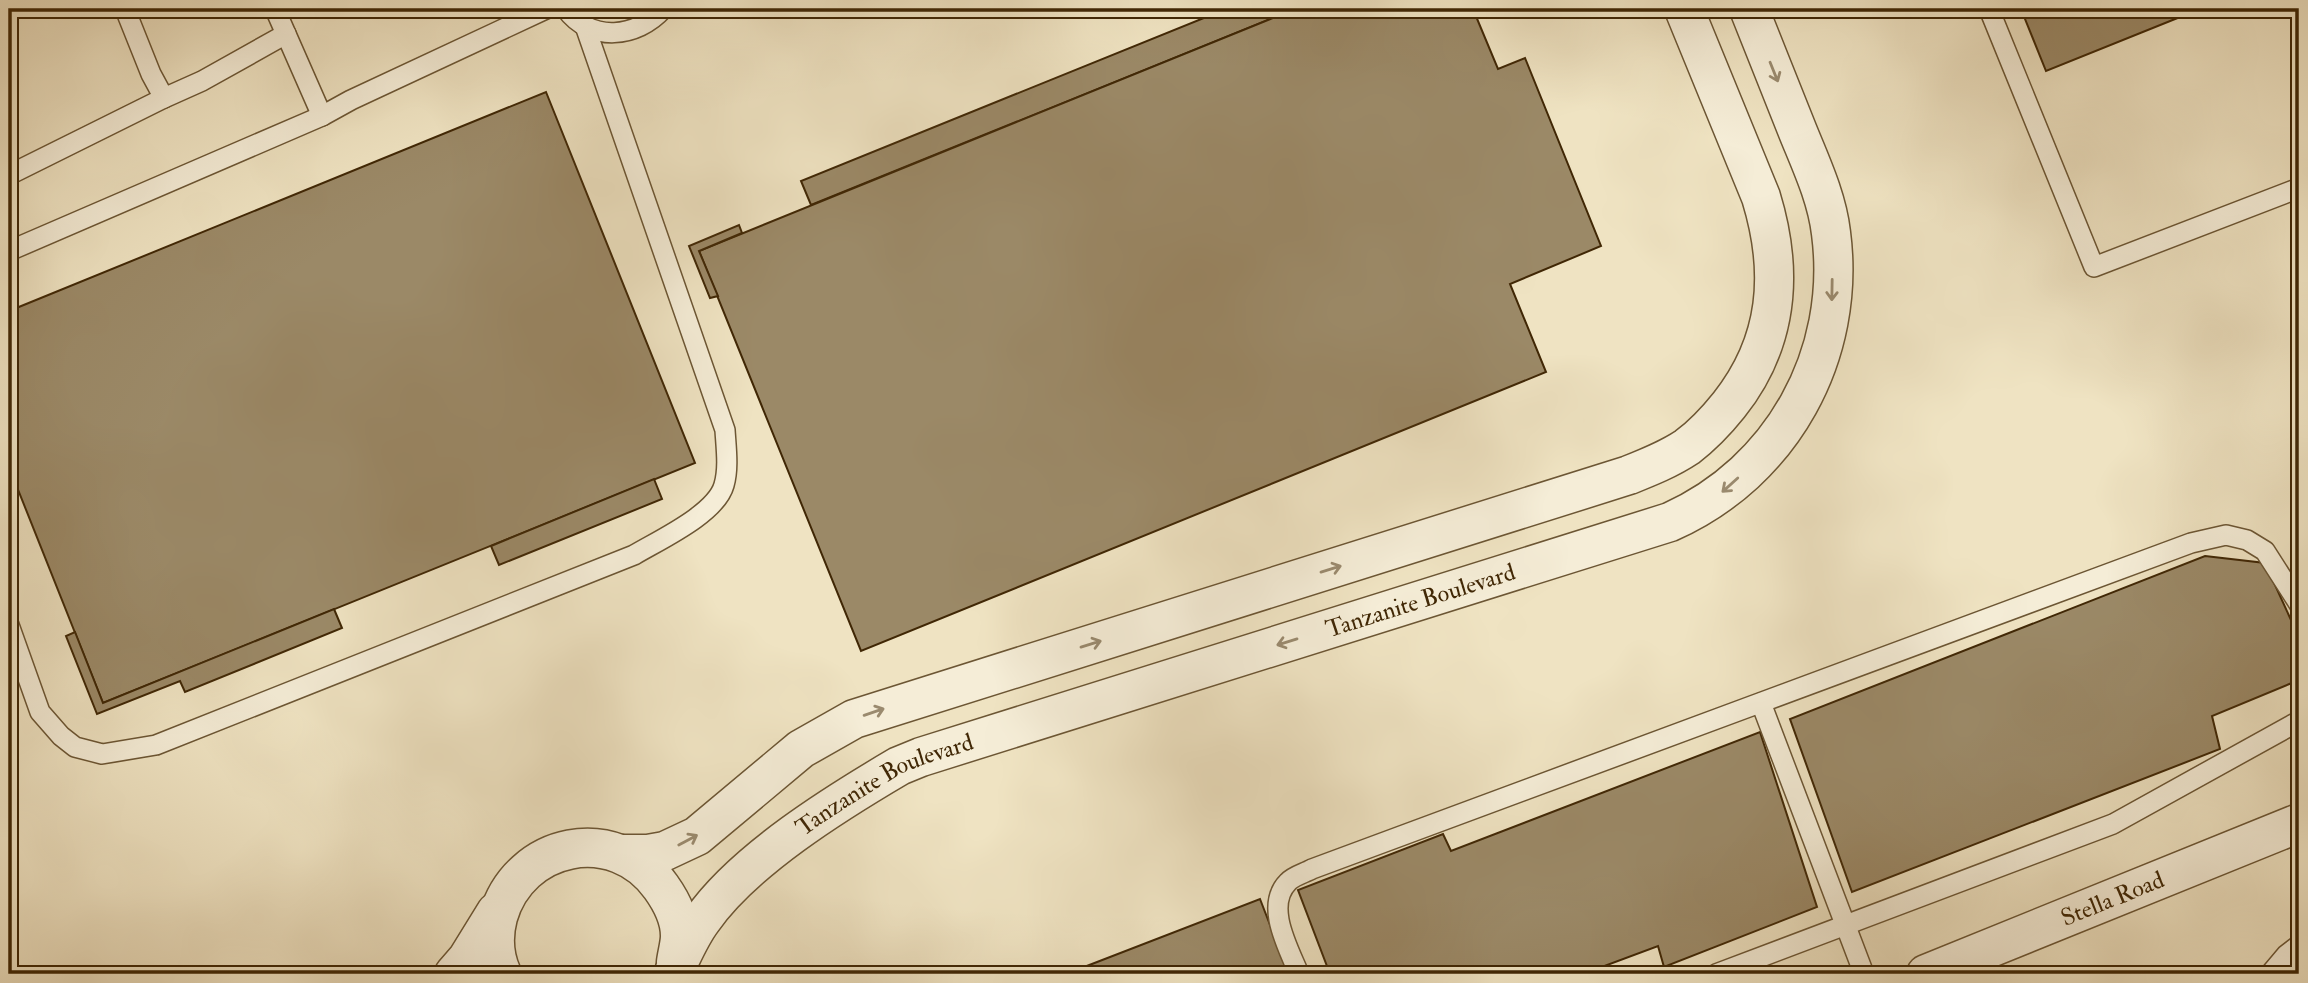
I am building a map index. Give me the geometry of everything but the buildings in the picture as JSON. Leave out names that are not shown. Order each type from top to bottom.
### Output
[{"type":"street","points":[[454,974],[467,959],[516,880],[535,863],[564,850],[593,847],[623,854],[665,851],[697,836],[801,749],[854,719],[1629,475],[1659,463],[1688,446],[1726,409],[1742,388],[1759,356],[1771,322],[1775,272],[1771,228],[1761,197],[1685,9]]},
{"type":"street","name":"Tanzanite Boulevard","points":[[673,973],[702,919],[744,873],[775,848],[899,766],[1670,522],[1697,510],[1724,491],[1781,433],[1799,406],[1813,377],[1826,339],[1832,300],[1831,233],[1825,207],[1815,175],[1749,9]]},
{"type":"street","name":"Stella Road","points":[[1926,974],[2299,823]]},
{"type":"street","points":[[623,854],[649,871],[672,902],[680,934],[673,973]]},
{"type":"street","points":[[502,974],[497,964],[494,931],[503,899]]},
{"type":"lane","points":[[125,9],[151,74],[164,98]]},
{"type":"lane","points":[[275,9],[322,116]]},
{"type":"lane","points":[[9,251],[322,116],[363,94],[546,9]]},
{"type":"lane","points":[[566,9],[585,26],[601,32],[618,33],[635,30],[663,9]]},
{"type":"lane","points":[[1989,9],[2094,267],[2299,188]]},
{"type":"lane","points":[[9,625],[40,712],[61,736],[75,747],[102,754],[156,745],[634,555],[690,522],[712,504],[724,486],[725,429],[585,26]]},
{"type":"lane","points":[[9,175],[202,81],[286,34]]},
{"type":"lane","points":[[1299,974],[1283,934],[1277,910],[1280,893],[1289,880],[1324,864],[1483,804],[2191,543],[2226,535],[2247,540],[2266,551],[2299,604]]},
{"type":"lane","points":[[1762,703],[1864,974]]},
{"type":"lane","points":[[1716,974],[2113,824],[2299,721]]},
{"type":"lane","points":[[2270,974],[2286,955],[2299,945]]}]
